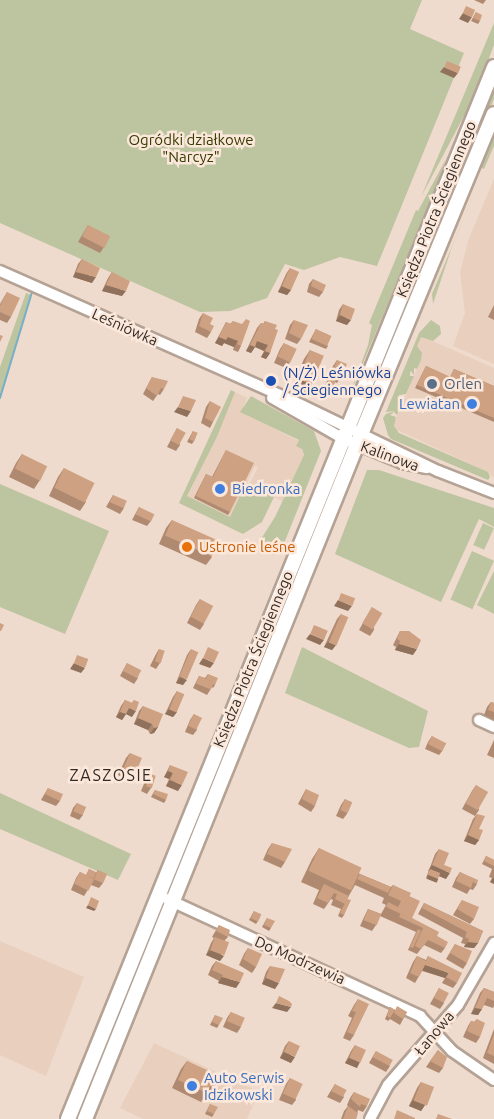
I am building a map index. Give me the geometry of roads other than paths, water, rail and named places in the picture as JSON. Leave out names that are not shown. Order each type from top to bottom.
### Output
[{"type":"main road","name":"Księdza Piotra Ściegiennego","points":[[68,1119],[344,432],[494,67]]},
{"type":"main road","name":"Księdza Piotra Ściegiennego","points":[[85,1119],[359,439],[494,114]]},
{"type":"street","name":"Leśniówka","points":[[0,271],[250,384],[344,432]]},
{"type":"street","name":"Kalinowa","points":[[344,432],[494,493]]},
{"type":"street","points":[[479,720],[494,727]]},
{"type":"street","name":"Do Modrzewia","points":[[159,893],[172,903],[420,1016],[452,1051],[494,1080]]},
{"type":"street","name":"Łanowa","points":[[369,1119],[388,1085],[437,1032],[458,1005],[494,943]]},
{"type":"waterway","points":[[0,398],[33,289]]},
{"type":"place","name":"(N/Ż) Leśniówka / Ściegiennego","points":[[271,381]]},
{"type":"place","name":"Orlen","points":[[432,384]]},
{"type":"place","name":"Lewiatan","points":[[472,404]]},
{"type":"place","name":"Biedronka","points":[[220,489]]},
{"type":"place","name":"Ustronie leśne","points":[[187,547]]},
{"type":"place","name":"Auto Serwis Idzikowski","points":[[192,1086]]},
{"type":"district","name":"ZASZOSIE","points":[[111,775]]},
{"type":"park label","name":"Ogródki działkowe \"Narcyz\"","points":[[191,148]]}]
